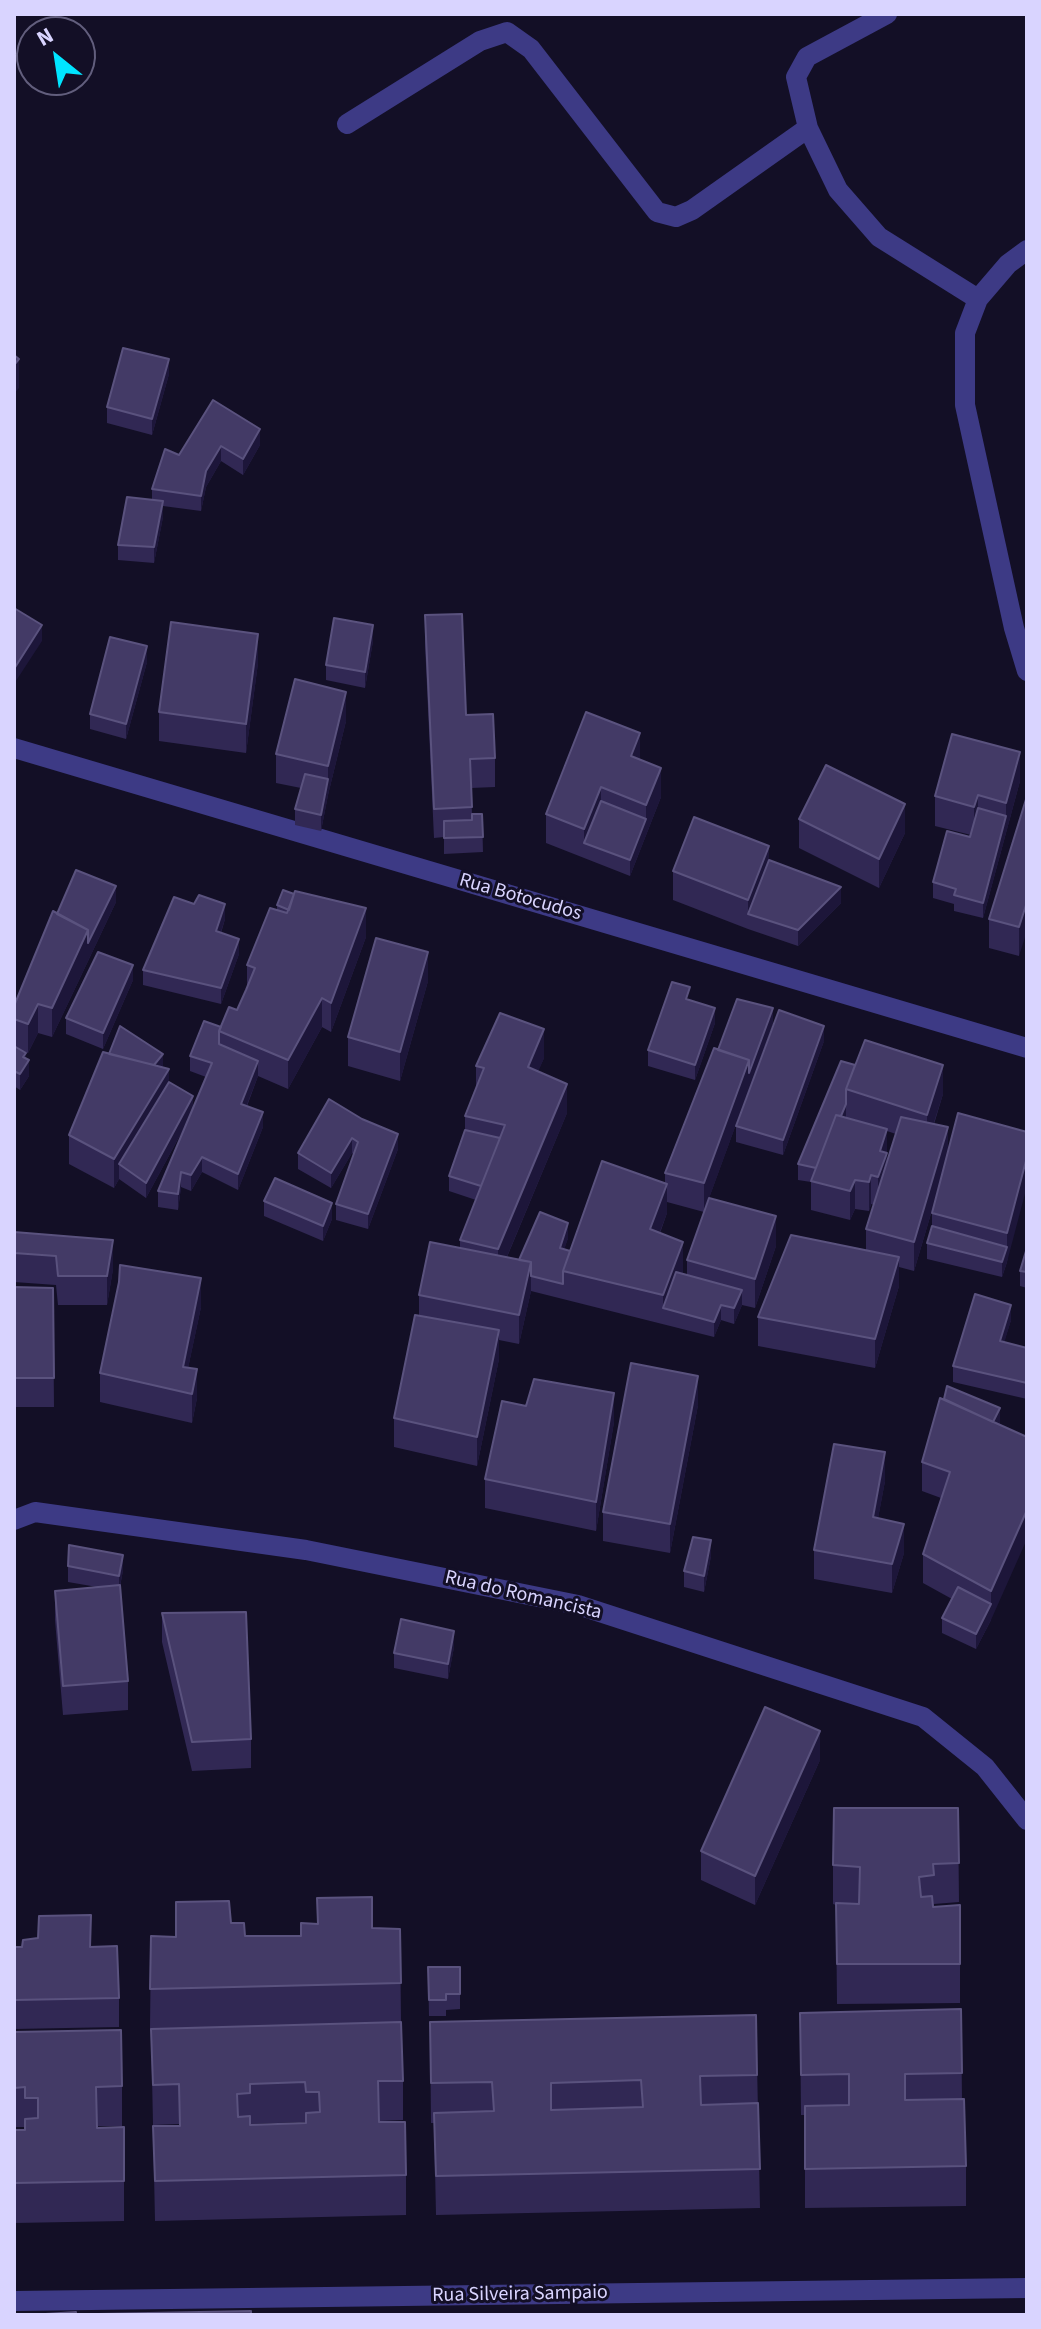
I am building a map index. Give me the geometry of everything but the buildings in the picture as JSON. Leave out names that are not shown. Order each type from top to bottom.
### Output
[{"type":"street","points":[[887,14],[807,57],[796,77],[808,128],[838,190],[879,237],[978,299]]},
{"type":"street","points":[[347,124],[480,41],[507,32],[531,49],[657,212],[676,217],[692,210],[808,128]]},
{"type":"street","points":[[1027,250],[1008,264],[978,299],[965,333],[965,405],[1014,628],[1027,671]]},
{"type":"street","name":"Rua Botocudos","points":[[14,748],[1027,1048]]},
{"type":"street","name":"Rua do Romancista","points":[[14,1520],[35,1512],[306,1550],[578,1605],[923,1717],[985,1767],[1027,1820]]},
{"type":"street","name":"Rua Silveira Sampaio","points":[[14,2301],[1027,2288]]}]
